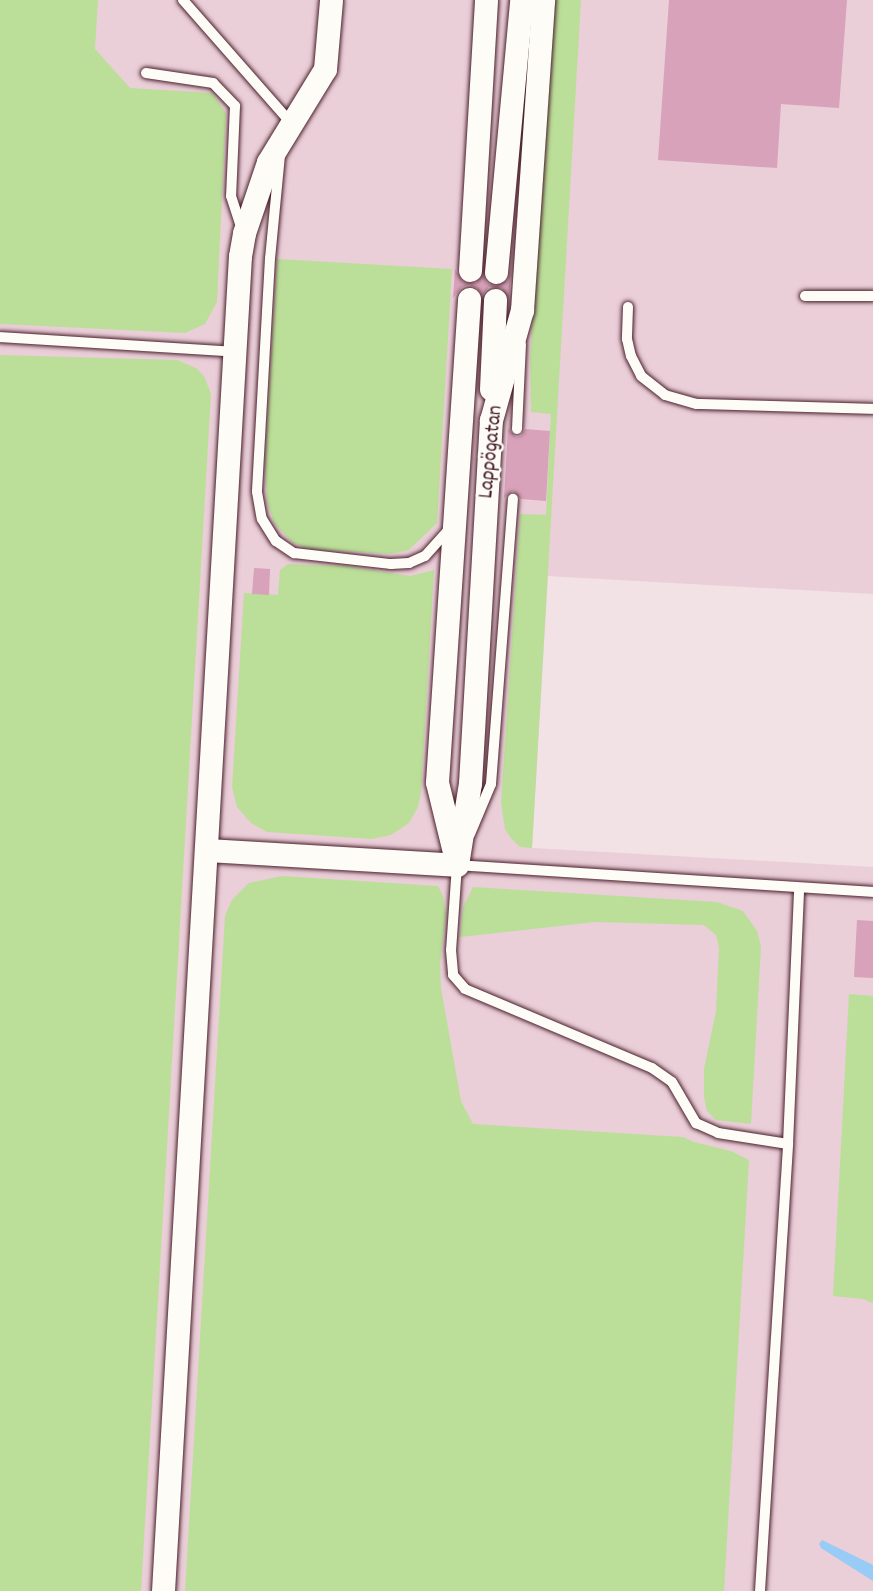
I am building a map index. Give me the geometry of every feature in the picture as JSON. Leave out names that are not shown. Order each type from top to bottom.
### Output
[{"type":"street","points":[[163,1591],[244,233],[268,162],[325,69],[331,0]]},
{"type":"street","points":[[470,270],[486,0]]},
{"type":"street","points":[[496,272],[521,0]]},
{"type":"street","name":"Lappögatan","points":[[457,865],[470,783],[491,420],[523,310],[543,0]]},
{"type":"street","name":"Lappögatan","points":[[457,865],[438,782],[452,525],[469,299]]},
{"type":"street","points":[[491,420],[495,300]]},
{"type":"street","points":[[206,850],[457,865]]},
{"type":"lane","points":[[183,0],[287,131],[270,258],[257,492],[262,519],[276,541],[294,553],[391,564],[409,563],[425,556],[452,525]]},
{"type":"lane","points":[[145,74],[213,83],[235,106],[231,196],[244,233]]},
{"type":"lane","points":[[805,296],[873,296]]},
{"type":"lane","points":[[628,307],[631,356],[641,376],[665,395],[697,404],[873,409]]},
{"type":"lane","points":[[517,429],[523,310]]},
{"type":"lane","points":[[0,337],[236,352]]},
{"type":"lane","points":[[513,499],[491,784],[457,865],[451,950],[453,975],[465,989],[652,1068],[672,1083],[696,1123],[750,1140],[788,1144]]},
{"type":"lane","points":[[457,865],[873,892]]},
{"type":"lane","points":[[760,1591],[788,1144],[799,888]]},
{"type":"shaded area","points":[[0,0],[873,0],[873,594],[548,576],[532,848],[873,867],[873,1591],[0,1591]]},
{"type":"green space","points":[[0,0],[98,0],[95,49],[130,88],[212,93],[226,113],[217,302],[205,324],[185,333],[0,324]]},
{"type":"green space","points":[[550,0],[581,0],[532,848],[520,847],[510,837],[505,829],[501,803],[520,514],[546,515],[551,414],[531,412],[530,361]]},
{"type":"green space","points":[[277,259],[452,269],[437,523],[409,550],[391,554],[310,549],[293,543],[274,523],[267,502],[265,466]]},
{"type":"green space","points":[[0,355],[177,360],[196,368],[204,376],[211,394],[141,1591],[0,1591]]},
{"type":"green space","points":[[288,564],[345,566],[410,576],[434,570],[421,793],[418,807],[409,823],[391,835],[372,839],[267,832],[251,823],[237,807],[232,787],[244,593],[278,595],[280,570]]},
{"type":"green space","points":[[282,876],[438,886],[446,913],[440,965],[441,988],[461,1101],[473,1124],[683,1137],[731,1151],[749,1160],[724,1591],[185,1591],[225,916],[232,900],[249,883]]},
{"type":"green space","points":[[473,887],[717,902],[743,911],[757,931],[761,946],[751,1124],[716,1120],[707,1111],[704,1097],[704,1069],[716,1011],[719,948],[716,935],[704,925],[595,922],[460,937],[463,907]]},
{"type":"green space","points":[[849,994],[873,996],[873,1303],[863,1299],[833,1296]]},
{"type":"water","points":[[822,1540],[873,1565],[873,1581],[821,1548],[819,1544]]},
{"type":"building","points":[[669,0],[847,0],[839,108],[781,104],[777,168],[658,160]]},
{"type":"building","points":[[455,269],[463,282],[476,283],[483,275],[487,283],[495,286],[507,281],[511,272],[509,299],[502,288],[489,287],[482,295],[477,288],[469,285],[462,287],[453,298]]},
{"type":"building","points":[[508,428],[516,437],[521,436],[525,429],[550,431],[546,501],[521,499],[513,491],[504,498]]},
{"type":"building","points":[[254,568],[270,569],[269,595],[252,594]]},
{"type":"building","points":[[857,920],[873,921],[873,978],[854,977]]}]
